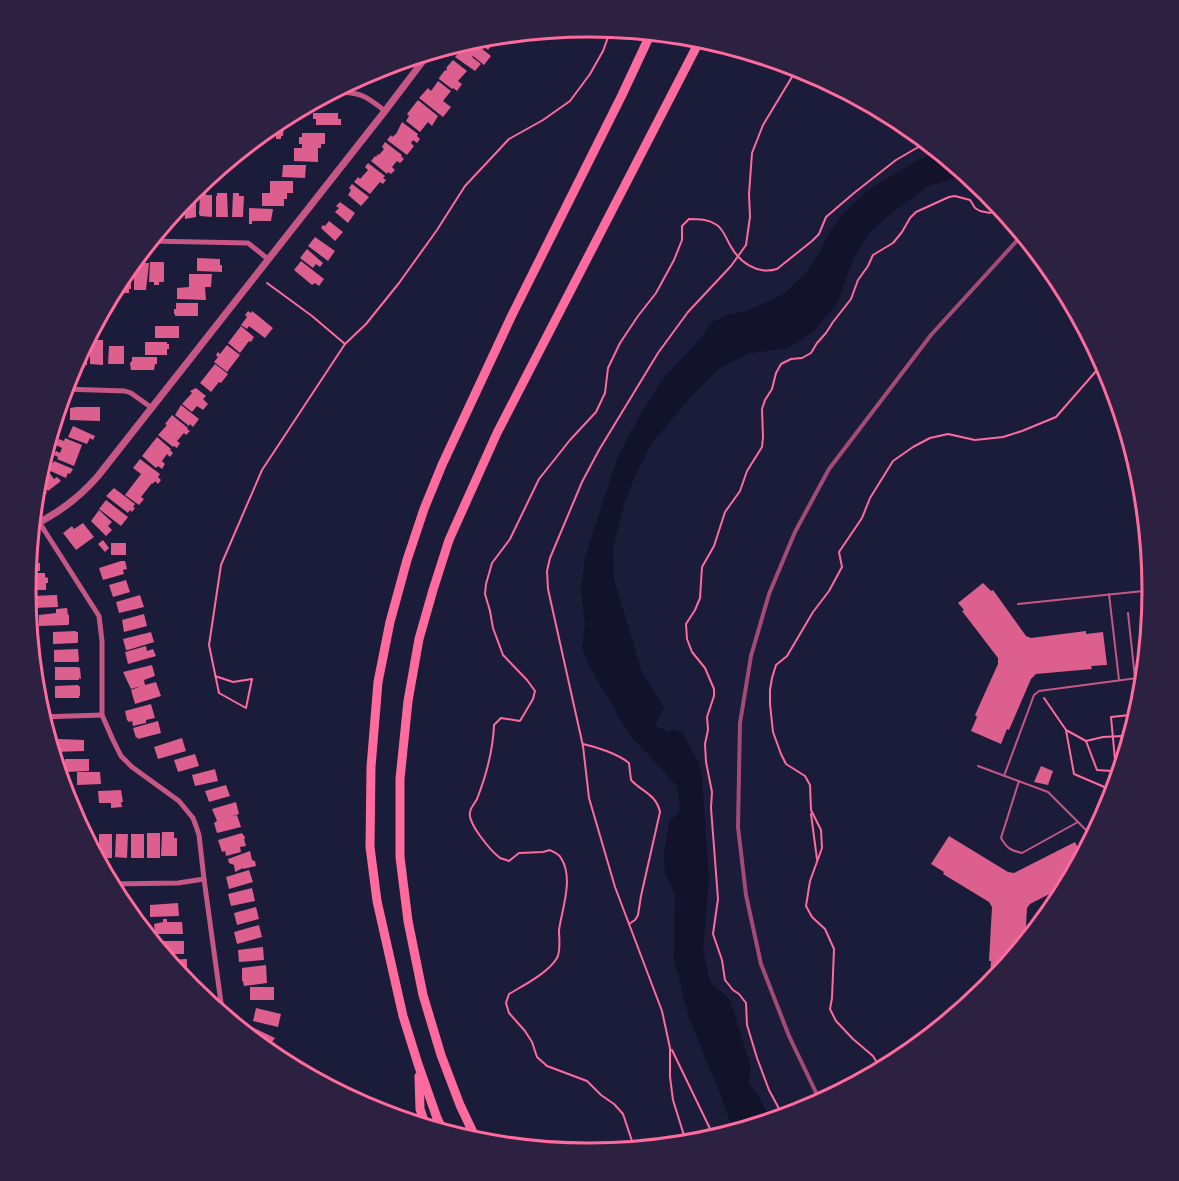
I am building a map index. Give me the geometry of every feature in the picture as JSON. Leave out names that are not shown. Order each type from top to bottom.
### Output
[{"type":"highway","points":[[439,1123],[403,1016],[377,901],[370,847],[371,767],[378,682],[390,622],[407,560],[442,465],[506,327],[648,40]]},
{"type":"highway","points":[[472,1131],[441,1055],[423,995],[408,921],[403,879],[399,827],[400,779],[408,701],[419,639],[449,540],[497,433],[696,48]]},
{"type":"highway","points":[[418,1065],[420,1109],[423,1118]]},
{"type":"street","points":[[41,521],[69,504],[99,476],[421,63]]},
{"type":"street","points":[[349,92],[361,94],[385,111]]},
{"type":"street","points":[[161,241],[248,243],[268,259]]},
{"type":"street","points":[[74,389],[125,391],[152,408]]},
{"type":"street","points":[[40,529],[99,616],[102,641],[102,715],[121,756],[132,767],[178,801],[193,818],[199,835],[221,1003]]},
{"type":"street","points":[[51,717],[102,715]]},
{"type":"street","points":[[120,884],[178,883],[204,879]]},
{"type":"lane","points":[[1018,604],[1143,591]]},
{"type":"lane","points":[[1109,594],[1119,680]]},
{"type":"lane","points":[[1004,776],[1034,695],[1039,691],[1135,678],[1128,613]]},
{"type":"lane","points":[[978,766],[1048,792],[1088,832]]},
{"type":"lane","points":[[1019,782],[1001,837],[1006,847],[1022,853],[1078,822]]},
{"type":"path","points":[[215,676],[233,682],[252,679],[246,708],[219,693],[215,676],[209,645],[221,565],[262,470],[345,344],[366,324],[399,283],[465,186],[509,139],[543,120],[570,100],[590,74],[608,37]]},
{"type":"path","points":[[684,1135],[674,1100],[670,1077],[670,1047],[662,1011],[615,887],[589,798],[583,744],[548,589],[547,571],[550,558],[582,482],[658,352],[688,312],[731,266],[746,244],[750,217],[748,194],[752,153],[763,124],[793,76]]},
{"type":"path","points":[[632,1142],[623,1114],[614,1104],[587,1081],[547,1066],[537,1057],[528,1036],[509,1013],[506,1003],[509,994],[536,977],[559,956],[560,927],[566,898],[567,874],[560,856],[550,850],[519,853],[509,861],[501,859],[471,823],[469,812],[476,801],[488,763],[494,737],[494,725],[501,718],[520,721],[535,692],[503,655],[493,628],[485,594],[492,563],[510,540],[539,479],[596,411],[605,393],[608,368],[620,343],[656,293],[682,240],[682,226],[689,219],[702,219],[719,226],[737,257],[752,268],[760,271],[777,269],[819,234],[826,217],[897,160],[920,146]]},
{"type":"path","points":[[780,1110],[769,1090],[747,1024],[746,1003],[725,980],[722,960],[713,934],[718,899],[711,808],[712,792],[705,744],[708,730],[707,717],[714,689],[705,668],[692,652],[687,639],[686,624],[700,598],[702,567],[714,546],[725,512],[740,491],[747,471],[762,447],[762,410],[781,364],[811,353],[851,299],[858,280],[873,255],[893,243],[916,212],[956,196],[970,200],[975,208],[990,213],[993,211]]},
{"type":"path","points":[[267,283],[345,344]]},
{"type":"path","points":[[817,861],[810,785],[805,776],[786,764],[781,754],[773,732],[771,678],[776,665],[786,656],[829,591],[842,567],[840,552],[862,518],[870,498],[893,461],[913,447],[930,438],[948,434],[975,440],[1003,437],[1056,417],[1097,370]]},
{"type":"path","points":[[1039,691],[1066,730],[1074,774],[1106,788]]},
{"type":"path","points":[[1111,775],[1115,760],[1111,717],[1128,715]]},
{"type":"path","points":[[1066,730],[1086,741],[1123,737]]},
{"type":"path","points":[[1086,741],[1097,770],[1112,771]]},
{"type":"path","points":[[583,744],[599,748],[629,763],[631,780],[651,795],[659,806],[660,812],[638,915],[629,924]]},
{"type":"path","points":[[811,810],[821,830],[822,848],[810,881],[806,906],[812,917],[825,929],[834,950],[830,1009],[836,1021],[873,1056],[877,1063]]},
{"type":"path","points":[[670,1047],[711,1130]]},
{"type":"shaded area","points":[[930,155],[958,177],[928,186],[869,233],[855,255],[837,303],[814,331],[789,348],[749,353],[719,368],[689,399],[652,443],[635,476],[625,501],[613,547],[614,580],[642,672],[664,708],[655,726],[669,732],[672,729],[682,733],[699,763],[709,880],[703,949],[710,982],[730,1000],[751,1068],[748,1083],[768,1115],[731,1125],[688,1015],[674,958],[675,894],[665,873],[664,854],[669,822],[678,813],[680,807],[677,786],[629,734],[591,669],[582,648],[585,624],[581,589],[585,557],[618,456],[661,381],[701,338],[710,323],[728,315],[747,311],[785,293],[805,274],[839,218],[867,191]]},
{"type":"building","points":[[481,48],[491,56],[484,65],[473,56],[481,64],[475,71],[455,57],[458,53]]},
{"type":"building","points":[[453,60],[467,71],[458,81],[462,84],[457,91],[439,79]]},
{"type":"building","points":[[438,81],[451,91],[443,101],[451,107],[443,117],[419,98],[428,88],[431,91]]},
{"type":"building","points":[[418,100],[438,116],[432,126],[428,122],[420,132],[406,121],[409,116],[407,114]]},
{"type":"building","points":[[313,113],[338,113],[341,125],[316,125]]},
{"type":"building","points":[[402,122],[418,134],[420,139],[417,143],[413,140],[411,143],[414,146],[407,155],[387,140],[391,135],[392,137],[396,134]]},
{"type":"building","points":[[284,129],[281,139],[276,139],[276,135]]},
{"type":"building","points":[[302,133],[325,133],[325,144],[321,144],[321,148],[318,148],[318,162],[294,161],[294,148],[302,148],[302,144],[299,144],[299,137],[302,137]]},
{"type":"building","points":[[385,142],[404,159],[400,163],[397,161],[392,167],[395,170],[391,174],[388,172],[387,174],[371,161],[384,149],[382,147]]},
{"type":"building","points":[[368,163],[385,176],[383,178],[386,180],[383,184],[380,182],[370,194],[354,182],[368,170],[365,167]]},
{"type":"building","points":[[283,165],[306,165],[305,178],[282,177]]},
{"type":"building","points":[[270,181],[293,181],[293,193],[287,193],[284,206],[262,206],[262,193],[270,193]]},
{"type":"building","points":[[352,184],[369,197],[361,206],[348,195]]},
{"type":"building","points":[[206,192],[206,195],[212,195],[212,217],[199,214],[200,197]]},
{"type":"building","points":[[217,193],[227,193],[228,217],[216,217]]},
{"type":"building","points":[[233,193],[244,196],[243,217],[232,217]]},
{"type":"building","points":[[196,201],[196,217],[185,219],[185,213]]},
{"type":"building","points":[[340,202],[355,213],[348,223],[335,212]]},
{"type":"building","points":[[249,208],[273,209],[271,221],[252,221],[252,224],[249,224]]},
{"type":"building","points":[[329,221],[343,232],[335,241],[321,228]]},
{"type":"building","points":[[315,237],[335,251],[328,261],[308,246]]},
{"type":"building","points":[[307,249],[323,263],[320,267],[316,264],[313,268],[300,258]]},
{"type":"building","points":[[197,258],[220,259],[222,272],[197,271]]},
{"type":"building","points":[[301,261],[324,279],[319,286],[315,283],[312,285],[294,270]]},
{"type":"building","points":[[150,262],[164,262],[164,282],[159,282],[159,285],[149,282]]},
{"type":"building","points":[[143,263],[149,263],[146,290],[134,290],[134,276]]},
{"type":"building","points":[[189,274],[212,274],[211,287],[205,287],[206,300],[177,299],[177,288],[189,287]]},
{"type":"building","points":[[131,280],[131,289],[129,293],[123,293]]},
{"type":"building","points":[[176,303],[198,303],[198,316],[175,316]]},
{"type":"building","points":[[248,311],[251,313],[252,311],[273,328],[265,338],[249,326],[247,329],[241,325]]},
{"type":"building","points":[[155,326],[179,326],[179,338],[155,338]]},
{"type":"building","points":[[241,326],[254,337],[240,353],[228,343]]},
{"type":"building","points":[[96,340],[103,340],[103,365],[90,364],[90,353]]},
{"type":"building","points":[[145,342],[167,342],[169,349],[167,349],[167,355],[145,355]]},
{"type":"building","points":[[227,345],[240,355],[227,372],[214,362],[218,357],[216,355],[218,352],[220,354]]},
{"type":"building","points":[[109,346],[124,346],[124,364],[108,364]]},
{"type":"building","points":[[132,357],[157,357],[157,364],[154,370],[131,370]]},
{"type":"building","points":[[215,364],[228,374],[211,392],[200,383]]},
{"type":"building","points":[[196,388],[206,396],[203,399],[208,404],[203,410],[197,406],[192,412],[182,404],[192,393],[190,391]]},
{"type":"building","points":[[181,405],[199,419],[193,427],[175,415]]},
{"type":"building","points":[[100,407],[100,421],[70,420],[70,408]]},
{"type":"building","points":[[172,415],[190,431],[186,435],[184,433],[177,441],[180,443],[177,448],[158,435]]},
{"type":"building","points":[[73,426],[95,436],[93,440],[90,438],[87,444],[68,437]]},
{"type":"building","points":[[157,437],[173,453],[170,457],[167,454],[162,461],[165,464],[162,469],[158,466],[156,468],[142,456]]},
{"type":"building","points":[[65,438],[82,445],[74,466],[57,459],[58,457],[54,455],[56,451],[60,453],[62,448],[56,445],[59,439],[64,441]]},
{"type":"building","points":[[140,459],[160,474],[158,477],[161,480],[158,484],[155,481],[152,483],[141,497],[144,499],[139,505],[125,495],[141,474],[133,468]]},
{"type":"building","points":[[54,461],[73,469],[66,478],[50,471],[52,462]]},
{"type":"building","points":[[49,473],[54,479],[57,477],[61,481],[48,491],[46,489]]},
{"type":"building","points":[[114,488],[135,504],[132,512],[130,510],[128,513],[106,496]]},
{"type":"building","points":[[106,500],[128,517],[121,526],[99,509]]},
{"type":"building","points":[[99,510],[112,522],[108,526],[112,530],[106,536],[91,521]]},
{"type":"building","points":[[83,523],[94,537],[76,550],[63,533],[72,526],[74,529]]},
{"type":"building","points":[[103,540],[109,548],[105,552],[98,544]]},
{"type":"building","points":[[111,543],[126,543],[126,555],[111,555]]},
{"type":"building","points":[[125,561],[127,569],[123,570],[124,574],[103,580],[99,568]]},
{"type":"building","points":[[37,563],[40,563],[40,571],[37,571]]},
{"type":"building","points":[[36,573],[45,573],[45,577],[48,578],[46,590],[36,590]]},
{"type":"building","points":[[126,580],[130,592],[113,597],[109,585]]},
{"type":"building","points":[[983,583],[991,591],[993,590],[1026,636],[1031,638],[1086,631],[1086,634],[1103,632],[1107,665],[1091,666],[1092,669],[1036,674],[1031,679],[1001,744],[971,731],[977,717],[975,715],[998,664],[998,658],[958,603]]},
{"type":"building","points":[[57,595],[58,607],[36,608],[36,596]]},
{"type":"building","points":[[140,595],[144,607],[119,613],[116,602]]},
{"type":"building","points":[[67,608],[68,625],[39,626],[39,615],[56,613],[56,609]]},
{"type":"building","points":[[144,614],[147,626],[124,632],[122,620]]},
{"type":"building","points":[[53,632],[78,632],[77,643],[53,644]]},
{"type":"building","points":[[151,632],[154,642],[126,650],[123,639]]},
{"type":"building","points":[[146,646],[147,651],[153,649],[156,656],[128,664],[125,652]]},
{"type":"building","points":[[78,649],[78,662],[54,662],[54,650]]},
{"type":"building","points":[[152,665],[155,676],[144,680],[145,685],[156,682],[161,696],[135,704],[131,690],[141,686],[131,689],[123,672]]},
{"type":"building","points":[[55,667],[78,667],[81,679],[55,680]]},
{"type":"building","points":[[78,685],[80,687],[79,698],[55,698],[55,686]]},
{"type":"building","points":[[151,704],[155,718],[133,726],[132,721],[127,720],[125,711]]},
{"type":"building","points":[[158,721],[161,733],[136,738],[133,728]]},
{"type":"building","points":[[182,738],[186,751],[158,759],[154,747]]},
{"type":"building","points":[[57,739],[84,740],[84,751],[60,752]]},
{"type":"building","points":[[195,754],[199,766],[178,772],[174,760]]},
{"type":"building","points":[[65,759],[89,759],[89,771],[67,772]]},
{"type":"building","points":[[1041,766],[1053,771],[1048,785],[1034,782]]},
{"type":"building","points":[[215,769],[218,781],[195,786],[192,775]]},
{"type":"building","points":[[77,772],[100,772],[101,784],[77,785]]},
{"type":"building","points":[[226,785],[230,796],[209,802],[205,791]]},
{"type":"building","points":[[121,790],[122,807],[111,808],[111,803],[99,803],[98,791]]},
{"type":"building","points":[[236,802],[239,814],[229,817],[237,815],[241,827],[217,833],[214,823],[217,821],[212,809]]},
{"type":"building","points":[[162,832],[174,832],[174,838],[177,838],[177,856],[161,856]]},
{"type":"building","points":[[147,833],[160,833],[160,858],[147,858]]},
{"type":"building","points":[[242,833],[246,846],[240,847],[241,852],[226,856],[218,840]]},
{"type":"building","points":[[99,834],[112,834],[112,858],[105,858],[99,846]]},
{"type":"building","points":[[116,834],[128,834],[127,858],[115,857]]},
{"type":"building","points":[[131,834],[144,834],[144,858],[131,858]]},
{"type":"building","points":[[949,836],[1008,872],[1014,873],[1075,842],[1079,849],[1054,892],[1030,904],[1027,908],[1026,931],[990,972],[992,907],[989,902],[931,864]]},
{"type":"building","points":[[250,851],[256,866],[235,872],[234,865],[229,863],[228,859]]},
{"type":"building","points":[[249,870],[253,882],[229,889],[226,877]]},
{"type":"building","points":[[252,888],[255,901],[231,906],[228,894]]},
{"type":"building","points":[[178,903],[179,916],[150,917],[150,905]]},
{"type":"building","points":[[256,907],[259,919],[237,925],[234,913]]},
{"type":"building","points":[[163,919],[167,919],[167,922],[182,922],[183,934],[156,934],[154,924],[163,922]]},
{"type":"building","points":[[259,925],[262,937],[237,944],[234,932]]},
{"type":"building","points":[[162,941],[184,941],[184,954],[172,954]]},
{"type":"building","points":[[263,947],[264,960],[239,962],[238,950]]},
{"type":"building","points":[[177,959],[187,959],[187,970]]},
{"type":"building","points":[[266,965],[267,983],[244,986],[242,968]]},
{"type":"building","points":[[250,987],[274,987],[274,1000],[250,1000]]},
{"type":"building","points":[[256,1008],[281,1014],[278,1027],[253,1021]]},
{"type":"building","points":[[251,1029],[275,1038],[272,1042],[276,1044],[275,1046],[253,1030]]},
{"type":"railway","points":[[817,1095],[789,1036],[761,964],[746,895],[738,827],[740,723],[751,656],[769,594],[795,532],[829,469],[931,335],[1018,240]]}]
